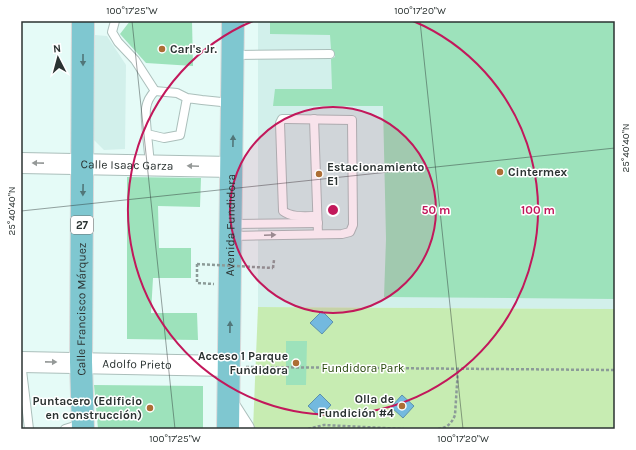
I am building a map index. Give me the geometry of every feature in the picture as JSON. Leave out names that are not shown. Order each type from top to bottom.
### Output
[{"type":"main road","name":"Calle Francisco Márquez","points":[[77,427],[81,362],[83,21]]},
{"type":"main road","name":"Avenida Fundidora","points":[[228,429],[233,21]]},
{"type":"street","name":"Calle Isaac Garza","points":[[21,163],[150,164],[232,167]]},
{"type":"street","name":"Adolfo Prieto","points":[[21,362],[229,366]]},
{"type":"street","points":[[228,404],[244,429]]},
{"type":"lane","points":[[115,21],[112,32],[118,42],[135,60],[155,91]]},
{"type":"lane","points":[[233,55],[330,54]]},
{"type":"lane","points":[[150,164],[146,107],[148,97],[155,91],[177,93],[187,98],[232,103]]},
{"type":"lane","points":[[147,134],[164,138],[180,135],[187,98]]},
{"type":"lane","points":[[231,230],[318,234],[342,234],[350,232],[353,225],[352,120],[282,119],[280,123],[283,211],[287,215],[318,219]]},
{"type":"lane","points":[[314,119],[318,234]]},
{"type":"lane","points":[[231,230],[318,219]]},
{"type":"lane","points":[[21,362],[29,429]]},
{"type":"path","points":[[230,284],[197,283],[197,264],[273,268],[274,260]]},
{"type":"path","points":[[229,366],[615,370]]},
{"type":"path","points":[[438,429],[444,428],[453,422],[455,415],[458,369]]},
{"type":"path","points":[[308,429],[324,425],[404,429]]},
{"type":"shaded area","name":"Cintermex","points":[[258,21],[615,21],[615,309],[258,307]]},
{"type":"shaded area","points":[[95,35],[107,36],[126,65],[125,149],[104,150],[92,138]]},
{"type":"green space","name":"Fundidora Park","points":[[258,307],[615,309],[615,429],[253,429]]},
{"type":"water","points":[[322,311],[333,322],[322,334],[310,323]]},
{"type":"water","points":[[320,394],[331,405],[320,417],[308,406]]},
{"type":"water","points":[[402,395],[414,406],[403,418],[391,407]]},
{"type":"building","name":"Carl's Jr.","points":[[130,21],[192,21],[193,66],[146,63],[120,34]]},
{"type":"building","name":"Cintermex","points":[[270,21],[615,21],[615,299],[384,297],[386,239],[383,106],[273,106],[275,89],[332,89],[331,59],[335,57],[335,54],[331,49],[330,35],[270,34]]},
{"type":"building","points":[[127,177],[201,178],[200,207],[158,206],[159,248],[191,248],[191,278],[153,278],[151,313],[197,313],[198,340],[127,339]]},
{"type":"building","name":"Acceso 1 Parque Fundidora","points":[[286,341],[307,341],[306,385],[286,385]]},
{"type":"building","name":"Puntacero (Edificio en construcción)","points":[[94,385],[203,386],[203,429],[98,429]]},
{"type":"place","name":"Carl's Jr.","points":[[162,49]]},
{"type":"place","name":"Cintermex","points":[[500,172]]},
{"type":"place","name":"Estacionamiento E1","points":[[319,174]]},
{"type":"place","name":"Acceso 1 Parque Fundidora","points":[[296,363]]},
{"type":"place","name":"Olla de Fundición #4","points":[[402,406]]},
{"type":"place","name":"Puntacero (Edificio en construcción)","points":[[150,408]]}]
